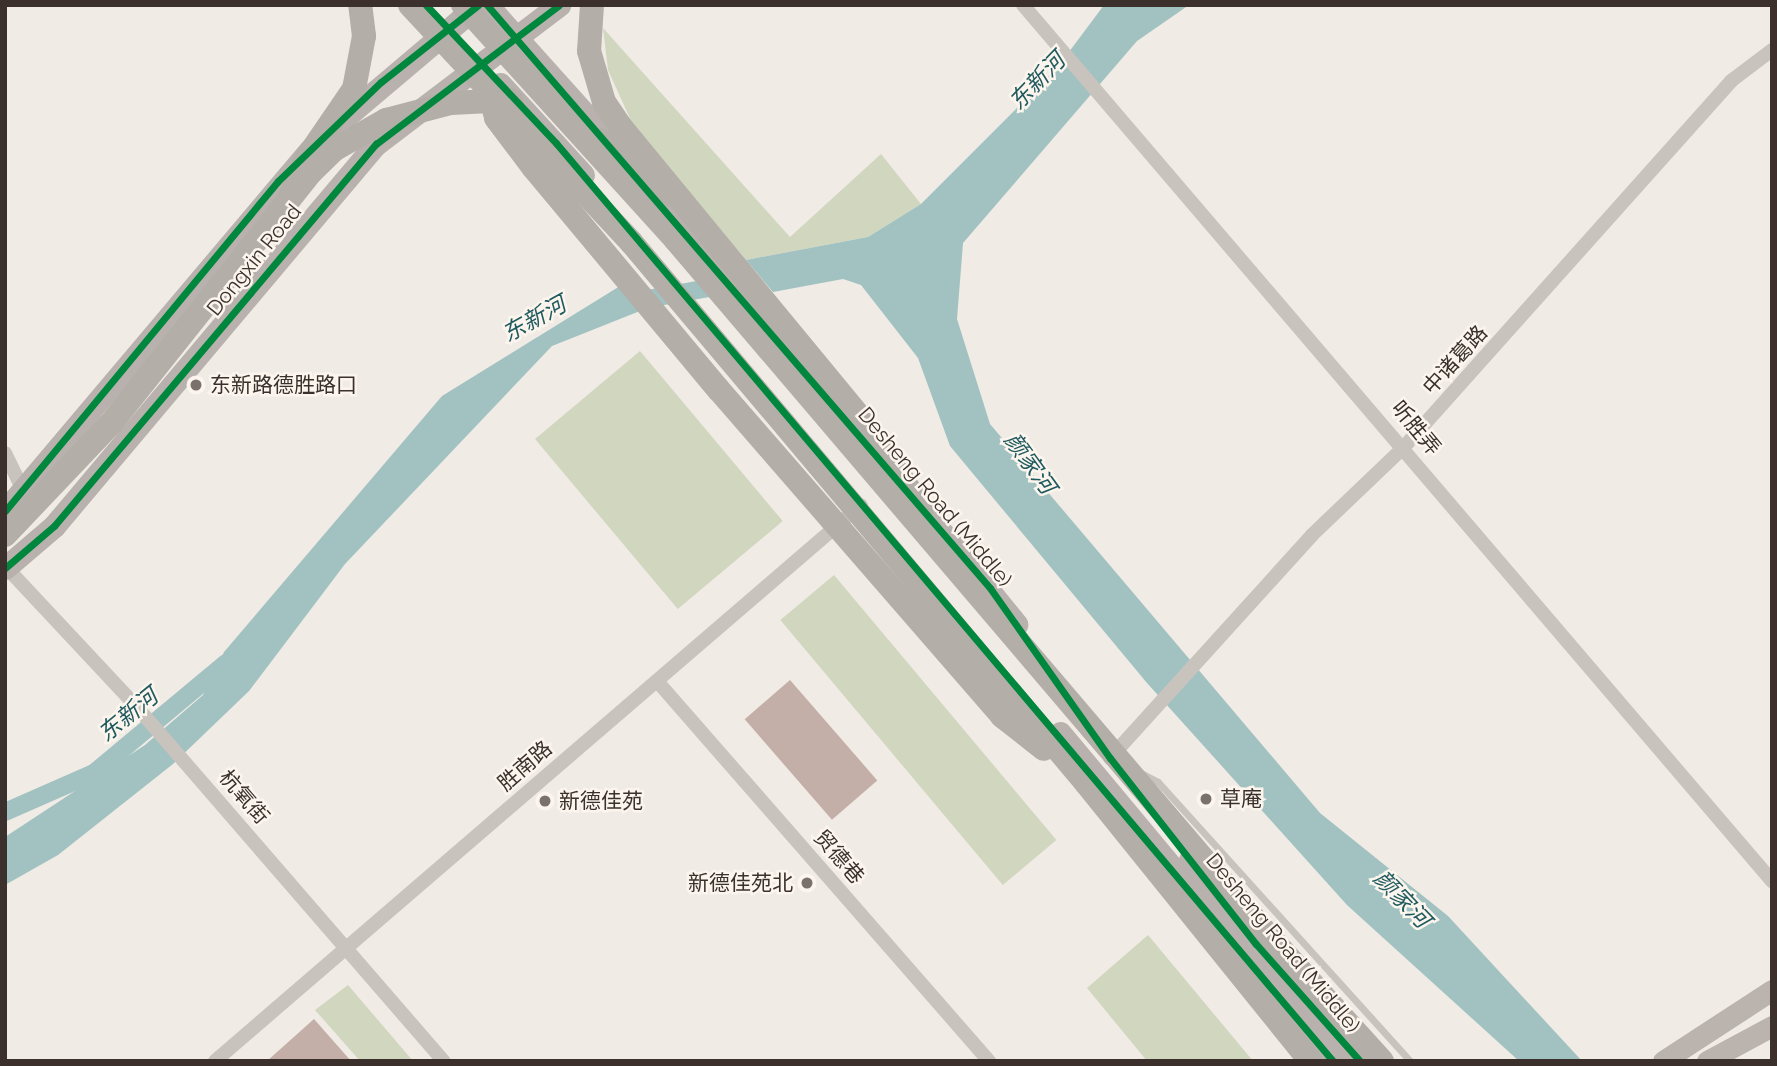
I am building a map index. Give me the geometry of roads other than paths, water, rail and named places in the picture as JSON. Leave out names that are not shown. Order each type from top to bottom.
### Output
[{"type":"highway","points":[[290,197],[306,159],[354,89],[364,36],[360,5]]},
{"type":"highway","points":[[410,5],[631,242],[1086,783],[1310,1061]]},
{"type":"highway","points":[[463,5],[675,239],[993,613],[1382,1061]]},
{"type":"highway","points":[[592,5],[589,51],[604,102],[672,195],[859,416],[993,613]]},
{"type":"highway","points":[[482,64],[496,118],[533,167],[1002,716],[1086,783]]},
{"type":"highway","points":[[5,535],[113,421],[290,197],[355,136],[415,111],[482,99],[546,108],[672,195]]},
{"type":"main road","name":"Desheng Road (Middle)","points":[[426,5],[482,64],[703,315],[1333,1061]]},
{"type":"main road","name":"Dongxin Road","points":[[5,511],[24,492],[278,181],[381,82],[450,30],[478,5]]},
{"type":"main road","name":"Desheng Road (Middle)","points":[[487,5],[518,35],[990,588],[1110,758],[1256,944],[1360,1061]]},
{"type":"main road","name":"Dongxin Road","points":[[6,568],[54,526],[376,144],[559,5]]},
{"type":"main road","points":[[1663,1061],[1772,990]]},
{"type":"main road","points":[[1707,1061],[1772,1026]]},
{"type":"street","name":"听胜弄","points":[[1023,5],[1404,447],[1772,881]]},
{"type":"street","name":"中诸葛路","points":[[1110,758],[1312,535],[1404,447],[1731,80],[1772,50]]},
{"type":"street","points":[[5,453],[24,492]]},
{"type":"street","name":"胜南路","points":[[215,1061],[863,503]]},
{"type":"street","name":"杭氧街","points":[[6,568],[136,706],[444,1061]]},
{"type":"street","name":"贸德巷","points":[[657,681],[989,1061]]},
{"type":"lane","points":[[1110,758],[1158,782],[1410,1061]]},
{"type":"water","name":"颜家河","points":[[1104,5],[1189,5],[1137,41],[963,243],[957,319],[990,424],[1320,813],[1448,916],[1582,1061],[1519,1061],[1347,905],[1147,683],[950,446],[918,358],[861,285],[843,279],[773,292],[746,260],[868,237],[921,204],[1057,68]]},
{"type":"water","points":[[620,286],[640,311],[552,346],[345,564],[249,691],[173,764],[58,855],[5,885],[5,837],[145,745],[203,695],[224,652],[442,396]]},
{"type":"waterway","name":"东新河","points":[[636,301],[725,285]]},
{"type":"waterway","name":"东新河","points":[[5,812],[94,773],[226,663]]},
{"type":"place","name":"东新路德胜路口","points":[[196,385]]},
{"type":"place","name":"草庵","points":[[1206,799]]},
{"type":"place","name":"新德佳苑","points":[[545,801]]},
{"type":"place","name":"新德佳苑北","points":[[807,883]]}]
